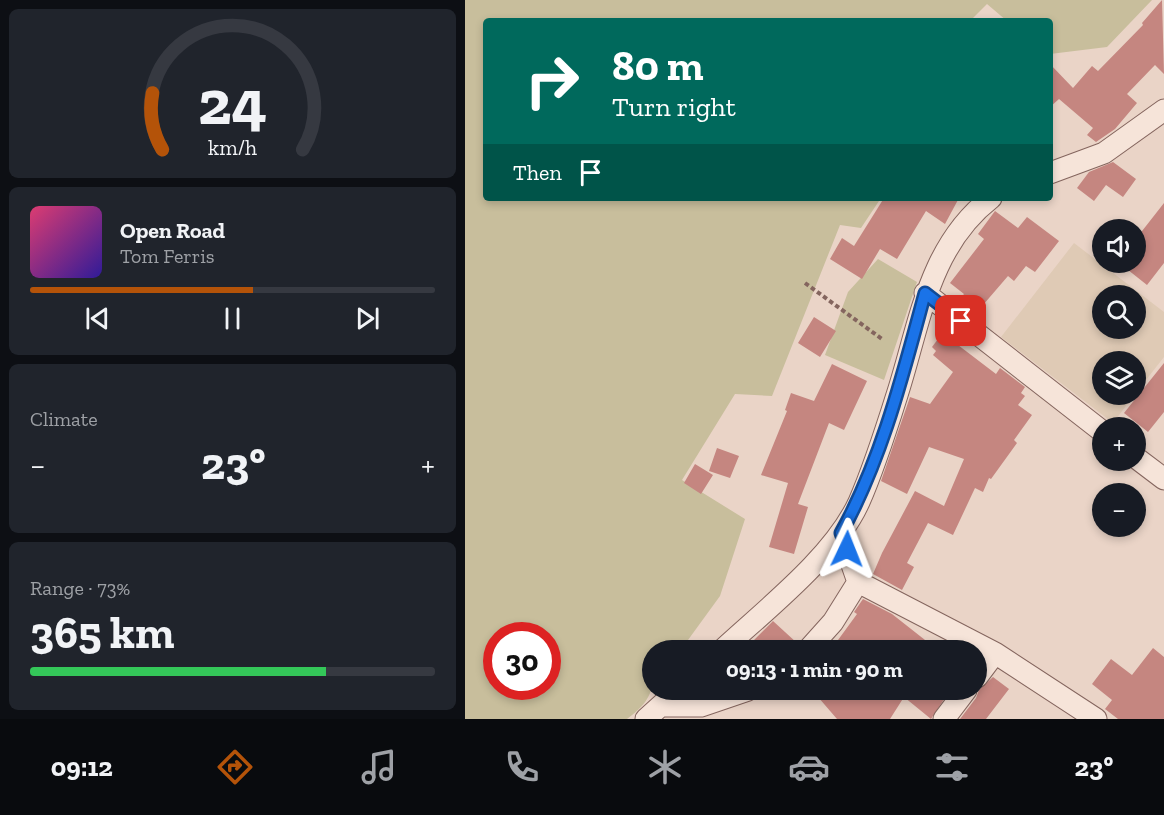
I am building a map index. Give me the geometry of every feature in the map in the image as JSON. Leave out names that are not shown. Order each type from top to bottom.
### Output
[{"type":"street","points":[[1053,172],[1104,153],[1159,124]]},
{"type":"street","points":[[733,640],[792,585],[841,533],[858,502],[897,395],[925,293],[955,237],[975,210],[987,201]]},
{"type":"street","points":[[925,293],[1092,423]]},
{"type":"street","points":[[1146,466],[1164,479]]},
{"type":"street","points":[[841,533],[858,582],[995,653],[1096,719]]},
{"type":"street","points":[[817,640],[833,622],[858,582]]},
{"type":"street","points":[[987,664],[995,653]]},
{"type":"street","points":[[654,712],[667,700]]},
{"type":"street","points":[[654,712],[701,706],[719,700]]},
{"type":"street","points":[[944,719],[958,700]]},
{"type":"path","points":[[805,283],[882,339]]},
{"type":"shaded area","points":[[465,0],[1152,0],[1107,47],[1053,54],[1053,18],[1003,18],[987,4],[973,18],[483,18],[483,201],[879,201],[861,228],[840,225],[772,396],[735,394],[682,480],[745,519],[720,596],[688,640],[642,640],[642,700],[646,700],[627,719],[465,719]]},
{"type":"shaded area","points":[[1074,243],[1092,257],[1092,273],[1113,273],[1129,285],[1092,285],[1092,339],[1146,339],[1146,298],[1164,312],[1164,357],[1146,380],[1146,351],[1092,351],[1092,405],[1127,405],[1118,417],[1105,417],[1001,337]]},
{"type":"shaded area","points":[[878,259],[917,282],[884,380],[825,355],[848,292]]},
{"type":"building","points":[[1162,0],[1164,74],[1155,65],[1127,94],[1137,103],[1115,129],[1096,142],[1087,135],[1093,128],[1059,99],[1053,104],[1053,67],[1073,88],[1092,66],[1098,71],[1143,25],[1142,23]]},
{"type":"building","points":[[1113,162],[1136,179],[1123,197],[1106,185],[1094,201],[1077,188],[1089,172]]},
{"type":"building","points":[[882,201],[957,201],[945,224],[926,211],[897,259],[880,249],[862,279],[830,259],[842,238],[854,246]]},
{"type":"building","points":[[1164,203],[1164,263],[1147,285],[1132,273],[1146,273],[1146,226]]},
{"type":"building","points":[[995,211],[1018,228],[1027,217],[1059,241],[1035,272],[1026,266],[1014,281],[1008,276],[977,312],[960,299],[964,294],[950,283],[984,239],[978,234]]},
{"type":"building","points":[[814,317],[836,331],[820,357],[798,343]]},
{"type":"building","points":[[947,327],[963,339],[958,345],[996,374],[1000,368],[1025,387],[1021,393],[1025,396],[1018,405],[1032,415],[1014,440],[1017,443],[991,479],[989,478],[983,492],[975,488],[953,535],[928,523],[907,563],[914,567],[902,590],[873,574],[882,553],[915,491],[944,506],[964,459],[929,447],[907,494],[881,481],[910,397],[930,404],[953,372],[933,355],[936,351],[932,347]]},
{"type":"building","points":[[1164,363],[1164,412],[1148,432],[1146,417],[1129,417],[1124,413],[1130,405],[1146,405],[1146,386]]},
{"type":"building","points":[[832,364],[867,381],[844,430],[829,423],[798,504],[808,507],[794,554],[769,547],[788,483],[761,475],[787,411],[785,410],[791,393],[814,401]]},
{"type":"building","points":[[717,448],[739,456],[730,478],[709,471]]},
{"type":"building","points":[[695,464],[713,475],[701,494],[684,483]]},
{"type":"building","points":[[863,599],[892,614],[925,640],[838,640],[857,614],[854,612]]},
{"type":"building","points":[[773,621],[794,640],[754,640]]},
{"type":"building","points":[[1153,648],[1164,657],[1164,719],[1118,719],[1105,709],[1112,700],[1092,684],[1111,659],[1132,675]]},
{"type":"building","points":[[993,677],[1009,689],[986,719],[960,719],[974,700],[987,700],[987,683]]},
{"type":"building","points":[[821,700],[902,700],[890,719],[837,719]]},
{"type":"building","points":[[908,700],[943,700],[931,719]]},
{"type":"route","points":[[847,549],[841,533],[858,502],[897,395],[925,293],[961,321]]}]
